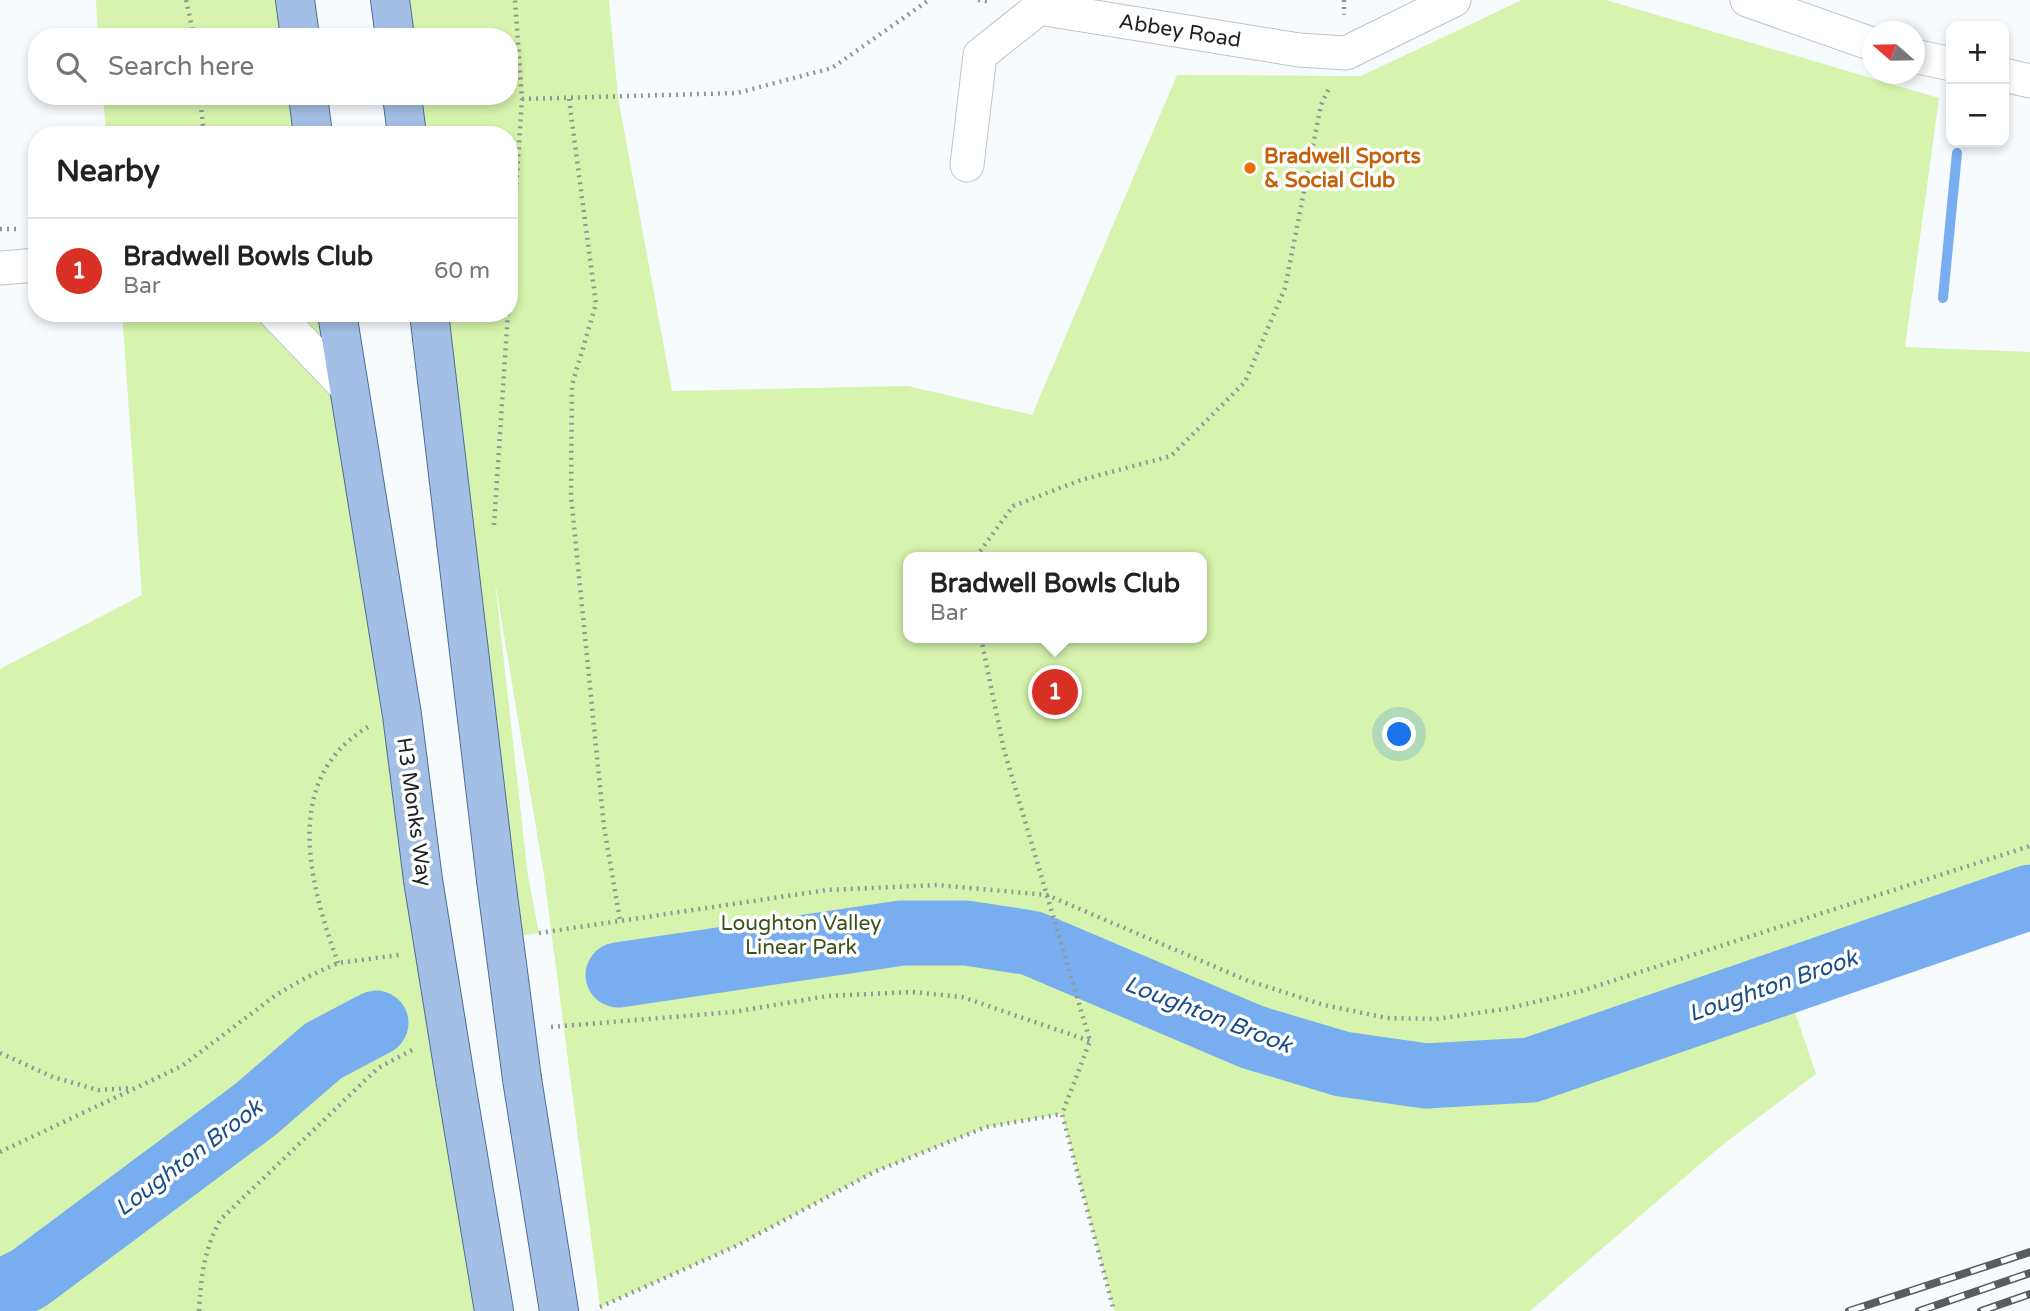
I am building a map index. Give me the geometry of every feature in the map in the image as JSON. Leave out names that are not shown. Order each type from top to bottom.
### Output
[{"type":"main road","points":[[295,0],[299,28]]},
{"type":"main road","points":[[390,0],[394,28]]},
{"type":"main road","points":[[309,105],[312,126]]},
{"type":"main road","points":[[403,105],[406,126]]},
{"type":"main road","name":"H3 Monks Way","points":[[338,322],[401,715],[423,880],[494,1311]]},
{"type":"main road","points":[[430,322],[496,880],[522,1079],[559,1311]]},
{"type":"street","name":"Abbey Road","points":[[967,165],[980,55],[1040,8],[1299,50],[1346,53],[1454,0]]},
{"type":"street","points":[[1747,0],[1862,40]]},
{"type":"street","points":[[1925,58],[1946,63]]},
{"type":"street","points":[[2009,76],[2030,81]]},
{"type":"street","points":[[0,268],[28,266]]},
{"type":"street","points":[[284,322],[348,389]]},
{"type":"path","points":[[186,0],[192,28]]},
{"type":"path","points":[[515,0],[517,28]]},
{"type":"path","points":[[522,99],[737,93],[832,68],[929,0]]},
{"type":"path","points":[[518,42],[522,99],[518,160]]},
{"type":"path","points":[[980,552],[1013,506],[1081,480],[1171,457],[1245,382],[1285,288],[1321,105],[1346,53]]},
{"type":"path","points":[[569,99],[596,304],[572,385],[571,496],[604,827],[620,920]]},
{"type":"path","points":[[201,105],[203,126]]},
{"type":"path","points":[[494,533],[507,322]]},
{"type":"path","points":[[982,643],[1004,750],[1046,895],[1060,931],[1090,1041],[1062,1114],[1114,1311]]},
{"type":"path","points":[[338,963],[319,908],[310,862],[309,820],[331,757],[348,740],[367,727],[401,715]]},
{"type":"path","points":[[530,934],[827,890],[937,885],[1046,895],[1126,932],[1259,985],[1324,1005],[1387,1018],[1436,1020],[1505,1009],[1594,987],[2030,846]]},
{"type":"path","points":[[0,1152],[182,1066],[275,995],[338,963],[401,954]]},
{"type":"path","points":[[538,1028],[733,1012],[828,996],[912,992],[962,997],[1090,1041]]},
{"type":"path","points":[[199,1311],[201,1271],[208,1244],[220,1220],[377,1069],[421,1046]]},
{"type":"path","points":[[0,1053],[53,1077],[98,1090],[136,1088]]},
{"type":"path","points":[[600,1307],[736,1246],[874,1172],[986,1127],[1062,1114]]},
{"type":"green space","points":[[96,0],[295,0],[299,28],[98,28]]},
{"type":"green space","name":"Loughton Valley Linear Park","points":[[390,0],[609,0],[618,97],[672,391],[908,386],[1032,415],[1177,75],[1361,76],[1522,0],[1606,0],[1862,75],[1862,84],[1891,84],[1939,98],[1905,347],[2030,352],[2030,897],[1902,939],[1785,983],[1816,1074],[1721,1146],[1530,1311],[1114,1311],[1062,1114],[986,1127],[874,1172],[736,1246],[600,1307],[544,875],[495,581],[528,876],[539,933],[510,937],[430,322],[518,322],[518,126],[406,126],[403,105],[518,105],[518,28],[394,28]]},
{"type":"green space","points":[[104,105],[309,105],[312,126],[105,126]]},
{"type":"green space","points":[[123,322],[338,322],[494,1311],[0,1311],[0,669],[142,595]]},
{"type":"waterway","points":[[1943,298],[1957,153]]},
{"type":"waterway","name":"Loughton Brook","points":[[618,975],[902,933],[966,933],[1031,943],[1252,1037],[1342,1064],[1426,1076],[1531,1070],[2030,897]]},
{"type":"waterway","name":"Loughton Brook","points":[[0,1292],[28,1279],[256,1109],[323,1051],[376,1023]]},
{"type":"railway","points":[[1849,1311],[2030,1252]]},
{"type":"railway","points":[[1919,1311],[2030,1273]]},
{"type":"railway","points":[[1981,1311],[2030,1294]]},
{"type":"place","name":"Bradwell Sports & Social Club","points":[[1250,168]]},
{"type":"place","name":"Bradwell Bowls Club","points":[[1055,692]]}]
